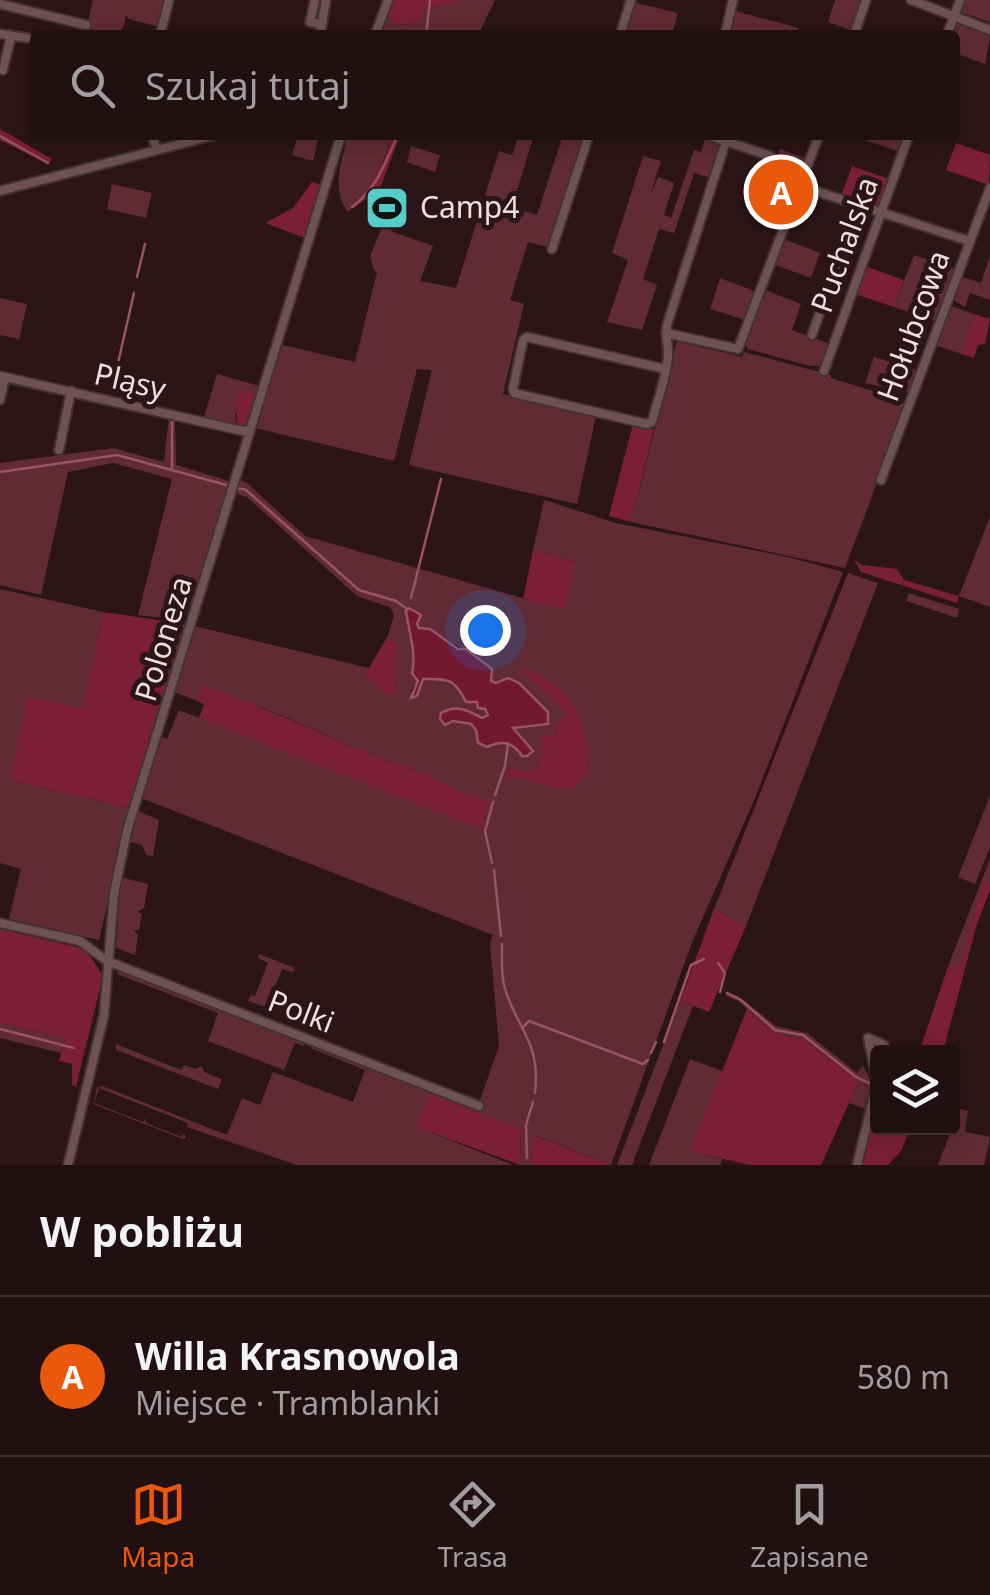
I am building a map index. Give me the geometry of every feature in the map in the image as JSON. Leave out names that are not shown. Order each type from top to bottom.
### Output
[{"type":"street","points":[[161,30],[169,0]]},
{"type":"street","points":[[316,0],[310,22],[321,24]]},
{"type":"street","points":[[320,30],[326,0]]},
{"type":"street","points":[[377,30],[388,0]]},
{"type":"street","points":[[622,30],[631,0]]},
{"type":"street","points":[[725,30],[733,0]]},
{"type":"street","points":[[856,30],[866,0]]},
{"type":"street","points":[[911,0],[990,30]]},
{"type":"street","points":[[949,30],[960,0]]},
{"type":"street","points":[[0,4],[86,25]]},
{"type":"street","points":[[0,34],[27,38]]},
{"type":"street","points":[[3,70],[11,36]]},
{"type":"street","points":[[154,140],[157,150]]},
{"type":"street","points":[[0,192],[195,140]]},
{"type":"street","name":"Poloneza","points":[[68,1165],[104,1015],[114,894],[127,830],[339,140]]},
{"type":"street","points":[[552,249],[586,140]]},
{"type":"street","points":[[723,140],[770,156],[800,186],[969,241]]},
{"type":"street","points":[[666,333],[738,350],[817,140]]},
{"type":"street","name":"Puchalska","points":[[824,372],[908,140]]},
{"type":"street","points":[[665,369],[526,337],[513,389],[514,393],[650,424],[669,355],[666,333],[726,141]]},
{"type":"street","name":"Hołubcowa","points":[[880,480],[990,188]]},
{"type":"street","points":[[812,335],[858,205]]},
{"type":"street","points":[[0,400],[3,376]]},
{"type":"street","name":"Pląsy","points":[[3,376],[250,430]]},
{"type":"street","points":[[59,450],[71,391]]},
{"type":"street","name":"Polki","points":[[0,923],[80,941],[107,961],[479,1106]]},
{"type":"street","points":[[857,1165],[870,1110]]},
{"type":"shaded area","points":[[93,0],[167,0],[160,27],[126,16],[122,30],[86,30]]},
{"type":"shaded area","points":[[390,0],[459,0],[425,8],[417,23],[399,25],[385,15]]},
{"type":"shaded area","points":[[459,0],[495,0],[480,30],[379,30],[385,15],[400,25],[416,23],[425,8]]},
{"type":"shaded area","points":[[835,0],[862,0],[851,30],[828,22]]},
{"type":"shaded area","points":[[964,0],[990,0],[990,22],[960,12]]},
{"type":"shaded area","points":[[633,2],[678,13],[673,30],[625,30]]},
{"type":"shaded area","points":[[735,11],[799,28],[798,30],[730,30]]},
{"type":"shaded area","points":[[956,22],[990,36],[985,64],[960,55],[960,30],[953,30]]},
{"type":"shaded area","points":[[0,129],[52,159],[48,164],[0,140]]},
{"type":"shaded area","points":[[296,140],[318,140],[313,161],[292,155]]},
{"type":"shaded area","points":[[347,140],[391,140],[373,186],[348,212],[340,195],[340,166]]},
{"type":"shaded area","points":[[391,140],[398,140],[380,188],[354,208],[352,205],[371,183]]},
{"type":"shaded area","points":[[517,140],[532,140],[512,207],[537,215],[561,140],[584,140],[550,248],[528,242],[510,300],[524,304],[503,394],[596,416],[577,504],[409,465],[432,370],[417,369],[394,461],[255,428],[279,344],[355,362],[377,272],[370,256],[385,220],[394,223],[391,231],[433,246],[420,281],[456,288],[499,151],[512,155]]},
{"type":"shaded area","points":[[705,140],[721,146],[711,178],[694,173],[674,233],[659,229],[643,279],[657,285],[642,330],[607,322],[628,260],[612,253],[643,156],[661,161],[650,196],[658,177],[674,183],[664,215],[671,218],[694,150],[701,152]]},
{"type":"shaded area","points":[[865,140],[904,140],[900,152]]},
{"type":"shaded area","points":[[956,143],[990,155],[989,185],[946,170]]},
{"type":"shaded area","points":[[411,146],[440,155],[435,172],[407,162]]},
{"type":"shaded area","points":[[780,149],[805,158],[799,177],[777,158]]},
{"type":"shaded area","points":[[852,166],[889,179],[879,208],[841,196]]},
{"type":"shaded area","points":[[312,182],[321,185],[305,238],[265,223],[293,208]]},
{"type":"shaded area","points":[[112,184],[152,193],[146,218],[107,209]]},
{"type":"shaded area","points":[[784,239],[820,253],[811,278],[775,265]]},
{"type":"shaded area","points":[[914,255],[955,269],[937,322],[894,307]]},
{"type":"shaded area","points":[[990,256],[990,300],[970,293],[965,307],[951,298],[959,276],[981,283]]},
{"type":"shaded area","points":[[865,266],[904,280],[894,307],[855,294]]},
{"type":"shaded area","points":[[720,278],[757,292],[750,300],[746,320],[710,309]]},
{"type":"shaded area","points":[[765,290],[801,304],[792,330],[830,344],[823,366],[748,349],[745,344]]},
{"type":"shaded area","points":[[0,298],[27,304],[19,339],[0,335]]},
{"type":"shaded area","points":[[949,305],[974,314],[961,354],[935,345]]},
{"type":"shaded area","points":[[974,314],[990,319],[985,344],[978,345],[974,358],[961,354]]},
{"type":"shaded area","points":[[677,341],[742,357],[744,352],[831,375],[899,399],[906,406],[845,568],[631,522]]},
{"type":"shaded area","points":[[874,357],[919,371],[911,393],[865,383]]},
{"type":"shaded area","points":[[217,374],[260,386],[257,396],[235,414],[237,426],[204,417]]},
{"type":"shaded area","points":[[240,391],[257,396],[245,427],[237,426],[236,400]]},
{"type":"shaded area","points":[[169,416],[175,418],[176,465],[229,481],[229,494],[193,613],[184,614],[182,620],[138,615],[172,479],[113,463],[68,472],[41,595],[0,585],[0,463],[113,448],[164,462]]},
{"type":"shaded area","points":[[633,424],[654,429],[631,522],[609,516]]},
{"type":"shaded area","points":[[240,480],[247,483],[305,536],[564,610],[575,562],[533,550],[544,500],[616,523],[788,557],[843,572],[755,798],[693,940],[611,1165],[534,1135],[530,1165],[520,1165],[521,1129],[431,1095],[417,1127],[513,1165],[297,1165],[187,1127],[188,1123],[99,1088],[94,1103],[143,1122],[145,1118],[146,1123],[182,1137],[184,1133],[186,1138],[183,1139],[93,1104],[97,1088],[102,1086],[227,1135],[242,1098],[260,1105],[273,1072],[353,1102],[365,1070],[310,1048],[314,1045],[480,1100],[499,1046],[490,944],[493,935],[141,798],[162,737],[167,739],[179,710],[481,828],[488,800],[204,686],[197,701],[174,692],[194,626],[369,668],[364,677],[395,694],[396,644],[388,636],[394,615],[390,607],[357,596],[247,497],[236,494]],"holes":[[[408,616],[417,621],[419,628],[451,642],[481,662],[491,681],[508,678],[533,698],[532,728],[513,728],[524,738],[519,754],[512,744],[501,742],[487,747],[478,743],[471,724],[453,721],[449,725],[461,708],[486,719],[488,714],[477,702],[466,701],[448,681],[420,681],[417,697],[411,691],[418,680],[412,675],[415,665]],[[523,672],[555,685],[581,723],[589,772],[573,790],[526,778],[538,766],[546,738],[555,735],[566,712]]]},
{"type":"shaded area","points":[[990,517],[990,607],[959,596]]},
{"type":"shaded area","points":[[533,550],[575,562],[565,610],[523,599]]},
{"type":"shaded area","points":[[854,560],[863,565],[897,569],[904,580],[959,596],[957,603],[861,572]]},
{"type":"shaded area","points":[[848,573],[878,583],[746,926],[714,909]]},
{"type":"shaded area","points":[[0,589],[103,612],[83,709],[10,780],[130,808],[99,940],[9,919],[21,869],[0,863]]},
{"type":"shaded area","points":[[909,593],[959,609],[957,618],[906,601]]},
{"type":"shaded area","points":[[409,608],[421,615],[419,628],[430,629],[458,649],[466,649],[492,669],[491,681],[508,678],[519,683],[548,712],[548,724],[513,728],[533,751],[527,756],[507,744],[487,747],[478,743],[471,724],[453,721],[445,725],[441,713],[452,709],[482,718],[488,715],[485,709],[478,708],[477,702],[466,702],[449,681],[423,679],[417,696],[411,698],[418,681],[412,673],[413,650],[406,611]]},
{"type":"shaded area","points":[[103,612],[186,624],[130,808],[10,780],[28,697],[83,708]]},
{"type":"shaded area","points":[[388,636],[397,644],[395,695],[389,696],[364,676]]},
{"type":"shaded area","points":[[526,668],[557,686],[576,709],[585,737],[589,772],[573,790],[526,778],[505,779],[509,767],[531,773],[538,766],[543,745],[537,738],[555,735],[566,712],[523,672]]},
{"type":"shaded area","points":[[203,685],[489,800],[481,829],[199,718],[204,704],[197,701]]},
{"type":"shaded area","points":[[990,796],[990,847],[975,884],[958,877]]},
{"type":"shaded area","points":[[136,810],[159,820],[153,856],[146,855],[142,845],[127,841]]},
{"type":"shaded area","points":[[990,859],[990,884],[983,882],[960,968],[949,964]]},
{"type":"shaded area","points":[[120,877],[148,884],[144,908],[137,912],[142,914],[139,930],[134,930],[138,935],[135,955],[113,947],[117,938]]},
{"type":"shaded area","points":[[983,881],[990,884],[990,890],[976,927],[945,1045],[921,1045],[949,964],[960,967]]},
{"type":"shaded area","points":[[714,909],[746,926],[709,1012],[680,1001]]},
{"type":"shaded area","points":[[0,929],[86,949],[103,976],[76,1087],[72,1085],[72,1064],[59,1061],[65,1038],[0,1023]]},
{"type":"shaded area","points":[[259,954],[295,968],[293,972],[282,969],[269,1002],[273,1004],[271,1009],[248,1001],[251,995],[255,996],[268,963],[258,958]]},
{"type":"shaded area","points":[[118,969],[303,1040],[304,1046],[295,1043],[284,1070],[208,1041],[218,1013],[117,974]]},
{"type":"shaded area","points":[[727,992],[738,996],[776,1026],[807,1033],[857,1073],[863,1065],[870,1079],[865,1109],[849,1103],[859,1081],[805,1040],[774,1033],[738,1001],[726,996]]},
{"type":"shaded area","points":[[680,1001],[693,1006],[632,1165],[617,1165]]},
{"type":"shaded area","points":[[747,1009],[774,1033],[805,1040],[859,1081],[821,1165],[749,1165],[690,1151]]},
{"type":"shaded area","points":[[0,1023],[65,1038],[61,1053],[0,1038]]},
{"type":"shaded area","points":[[116,1044],[181,1070],[184,1065],[195,1069],[202,1066],[204,1072],[222,1079],[218,1089],[116,1050]]},
{"type":"shaded area","points":[[690,1059],[722,1071],[691,1151],[722,1159],[720,1165],[649,1165]]},
{"type":"shaded area","points":[[430,1094],[521,1129],[520,1165],[416,1127]]},
{"type":"shaded area","points":[[960,1109],[968,1111],[965,1132],[990,1137],[984,1165],[938,1165],[949,1135],[960,1135]]},
{"type":"shaded area","points":[[870,1130],[870,1135],[908,1135],[901,1151],[888,1165],[862,1165]]},
{"type":"shaded area","points":[[533,1135],[611,1165],[530,1165]]},
{"type":"waterway","points":[[427,30],[430,0]]},
{"type":"waterway","points":[[0,136],[48,163]]},
{"type":"waterway","points":[[352,207],[373,185],[396,140]]},
{"type":"waterway","points":[[137,277],[145,244]]},
{"type":"waterway","points":[[118,363],[134,293]]},
{"type":"waterway","points":[[172,419],[172,468]]},
{"type":"waterway","points":[[0,472],[117,455],[230,486]]},
{"type":"waterway","points":[[411,598],[441,479]]},
{"type":"waterway","points":[[237,488],[246,490],[359,590],[396,601],[407,609]]},
{"type":"waterway","points":[[495,795],[508,744]]},
{"type":"waterway","points":[[492,863],[485,831],[493,802]]},
{"type":"waterway","points":[[494,870],[501,936]]},
{"type":"waterway","points":[[502,944],[504,985],[531,1046],[535,1093]]},
{"type":"waterway","points":[[664,1042],[691,965],[704,959]]},
{"type":"waterway","points":[[718,963],[725,973],[720,992]]},
{"type":"waterway","points":[[727,993],[741,1000],[775,1030],[803,1035],[869,1083]]},
{"type":"waterway","points":[[524,1026],[529,1021],[643,1064],[648,1060]]},
{"type":"waterway","points":[[0,1029],[74,1048]]},
{"type":"waterway","points":[[651,1053],[656,1042]]},
{"type":"waterway","points":[[527,1158],[526,1125],[533,1102]]},
{"type":"place","name":"Willa Krasnowola","points":[[781,192]]},
{"type":"place","name":"Camp4","points":[[387,208]]}]
